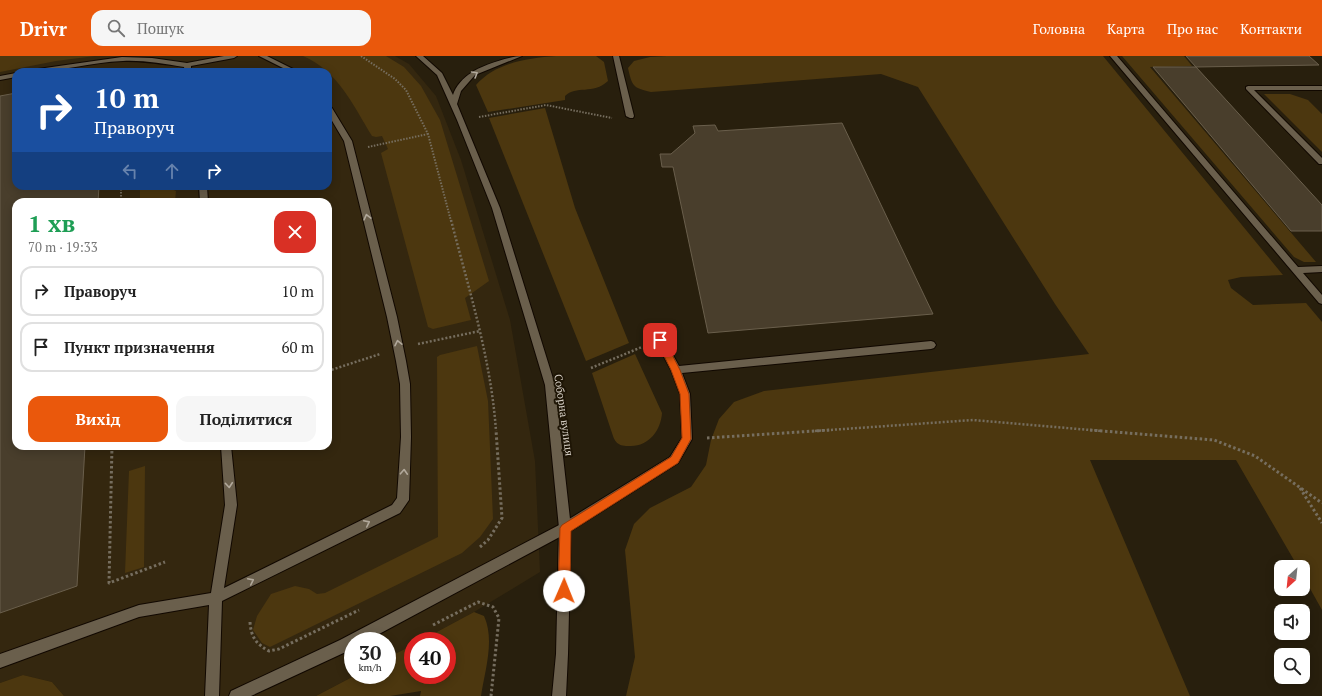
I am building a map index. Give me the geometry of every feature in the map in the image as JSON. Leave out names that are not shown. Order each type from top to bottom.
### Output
[{"type":"street","points":[[192,68],[234,56]]},
{"type":"street","points":[[262,56],[288,68]]},
{"type":"street","name":"Соборна вулиця","points":[[419,56],[440,74],[461,120],[496,208],[550,385],[566,528],[562,654],[559,696]]},
{"type":"street","points":[[454,104],[458,90],[473,74],[519,56]]},
{"type":"street","points":[[616,56],[630,116]]},
{"type":"street","points":[[1113,56],[1322,301]]},
{"type":"street","points":[[59,68],[122,59],[152,60],[184,68]]},
{"type":"street","points":[[0,78],[12,76]]},
{"type":"street","points":[[1322,88],[1248,88],[1322,162]]},
{"type":"street","points":[[0,660],[140,611],[216,598],[396,509],[403,500],[406,437],[405,384],[401,361],[392,317],[348,141],[332,115]]},
{"type":"street","points":[[1296,270],[1322,269]]},
{"type":"street","points":[[236,696],[344,645],[566,528],[674,460],[687,439],[685,394],[676,370],[660,340]]},
{"type":"street","points":[[676,370],[931,345]]},
{"type":"street","points":[[212,696],[213,641],[216,598],[231,505],[226,450]]},
{"type":"path","points":[[461,120],[546,105],[612,118]]},
{"type":"path","points":[[385,143],[428,134]]},
{"type":"path","points":[[442,340],[480,331]]},
{"type":"path","points":[[591,368],[660,340]]},
{"type":"path","points":[[687,439],[973,420],[1214,440],[1254,456],[1322,503]]},
{"type":"path","points":[[112,450],[109,583],[165,562]]},
{"type":"path","points":[[1298,486],[1322,523]]},
{"type":"path","points":[[428,627],[478,602],[493,607],[499,618],[491,696]]},
{"type":"shaded area","points":[[0,56],[395,56],[409,64],[436,96],[461,160],[510,320],[535,461],[540,572],[474,612],[437,632],[404,632],[404,650],[396,654],[396,632],[344,632],[344,681],[316,696],[64,696],[52,682],[23,675],[0,683]]},
{"type":"shaded area","points":[[0,56],[95,56],[12,68],[12,70],[0,72]]},
{"type":"shaded area","points":[[303,56],[386,56],[404,67],[421,86],[440,120],[489,281],[465,298],[471,320],[433,329],[428,327],[381,153],[388,149],[382,136],[372,136],[344,90],[332,77],[332,68],[323,68]]},
{"type":"shaded area","points":[[556,56],[596,56],[604,62],[608,81],[596,88],[569,93],[565,96],[565,100],[488,112],[476,85],[492,71],[523,60]]},
{"type":"shaded area","points":[[1103,56],[1283,275],[1241,277],[1228,280],[1231,288],[1253,305],[1306,303],[1322,322],[1322,610],[1310,589],[1310,560],[1294,560],[1236,460],[1090,460],[1190,696],[626,696],[635,657],[625,550],[634,524],[650,508],[691,487],[706,465],[711,440],[719,419],[734,402],[764,391],[1089,354],[1055,304],[918,87],[881,74],[651,92],[640,89],[634,85],[628,68],[634,61],[650,57]]},
{"type":"shaded area","points":[[1122,56],[1184,56],[1192,66],[1150,67],[1316,262],[1304,262],[1294,257]]},
{"type":"shaded area","points":[[1264,94],[1290,94],[1308,100],[1322,114],[1322,152]]},
{"type":"shaded area","points":[[545,108],[575,208],[629,343],[586,361],[489,118]]},
{"type":"shaded area","points":[[140,190],[176,191],[175,198],[140,198]]},
{"type":"shaded area","points":[[477,346],[488,401],[493,519],[480,537],[462,553],[270,647],[262,643],[253,630],[257,616],[271,594],[295,586],[309,589],[317,594],[325,593],[438,537],[437,357]]},
{"type":"shaded area","points":[[635,354],[662,413],[659,425],[653,436],[643,443],[624,446],[616,442],[614,438],[592,373]]},
{"type":"shaded area","points":[[145,466],[144,567],[125,573],[129,471]]},
{"type":"shaded area","points":[[474,612],[484,616],[489,635],[489,645],[481,696],[420,696],[421,691],[390,696],[316,696],[344,681],[344,684],[396,684],[396,654],[404,650],[404,684],[456,684],[456,632],[437,632]]},
{"type":"shaded area","points":[[23,675],[52,682],[64,696],[0,696],[0,683]]},
{"type":"building","points":[[1186,56],[1309,56],[1319,65],[1196,67]]},
{"type":"building","points":[[1153,67],[1196,67],[1322,205],[1322,231],[1291,231]]},
{"type":"building","points":[[12,94],[12,190],[99,190],[98,198],[12,198],[12,450],[85,450],[77,586],[0,613],[0,96]]},
{"type":"building","points":[[842,123],[933,314],[708,333],[673,167],[662,167],[660,154],[671,154],[695,133],[693,126],[715,125],[718,131]]},
{"type":"route","points":[[564,591],[566,528],[674,460],[687,439],[685,394],[676,370],[660,340]]}]
